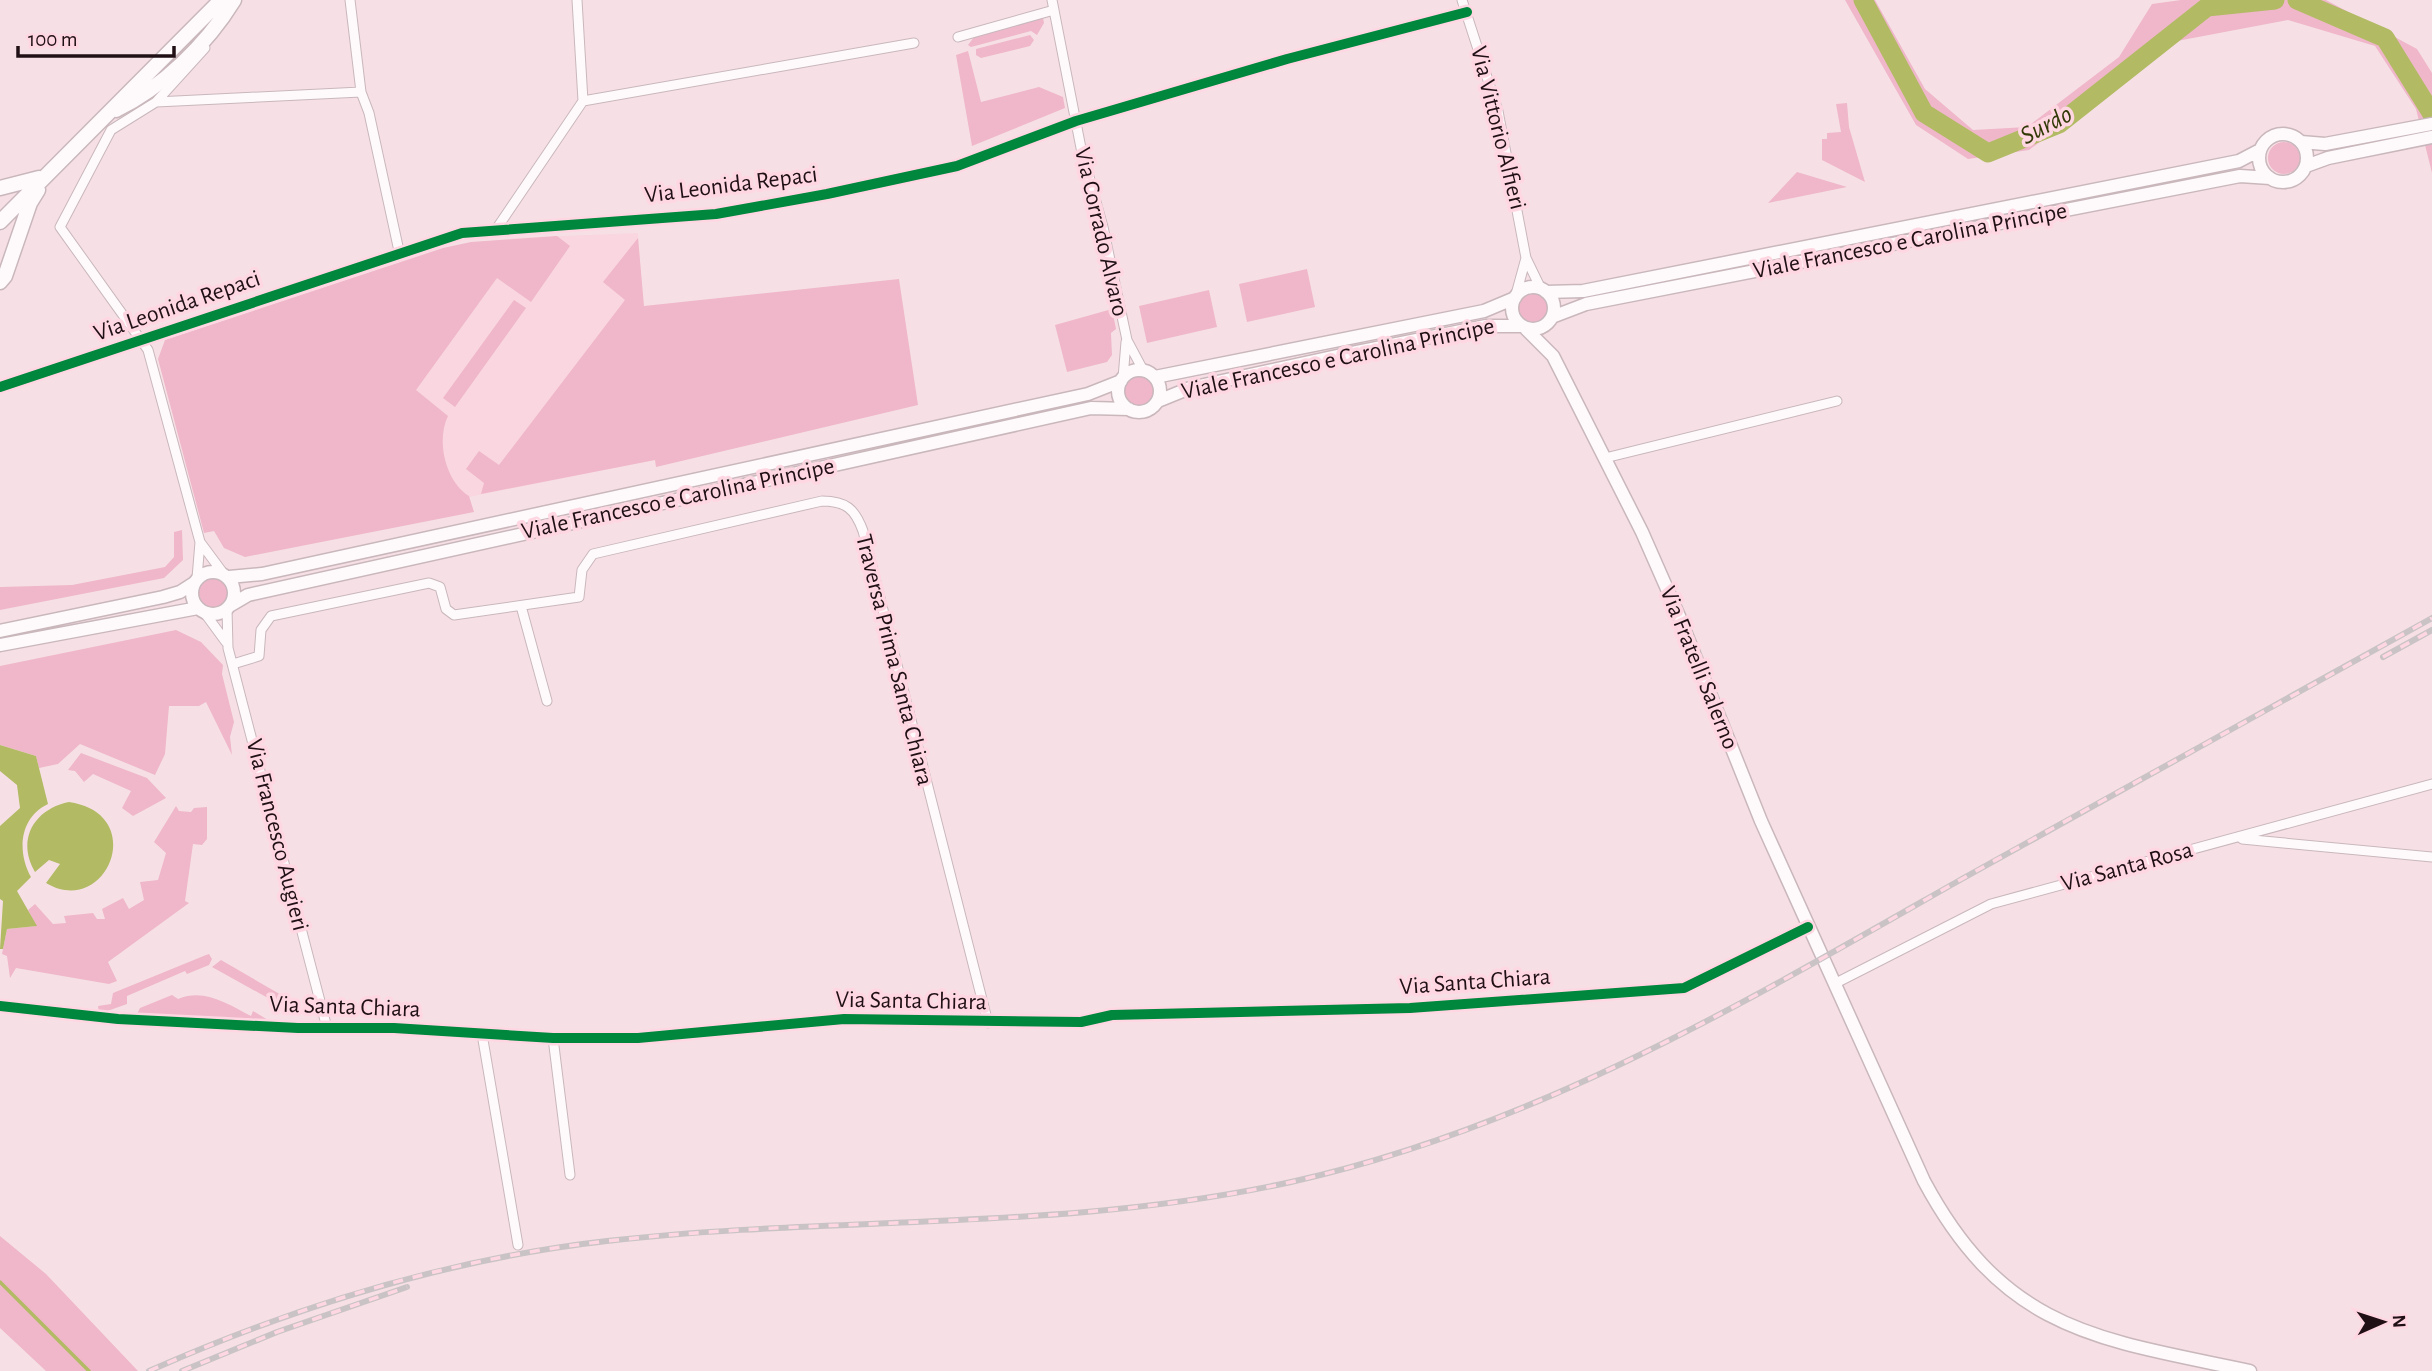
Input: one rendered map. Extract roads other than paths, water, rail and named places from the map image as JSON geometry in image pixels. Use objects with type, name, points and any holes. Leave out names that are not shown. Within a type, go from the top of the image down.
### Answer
[{"type":"main road","points":[[0,222],[151,71],[228,2]]},
{"type":"main road","points":[[106,116],[144,97],[192,52],[228,2]]},
{"type":"main road","points":[[0,188],[48,173]]},
{"type":"main road","points":[[0,282],[5,276],[30,203],[48,173]]},
{"type":"street","points":[[350,0],[361,92],[369,113],[399,251]]},
{"type":"street","points":[[497,228],[583,101],[577,0]]},
{"type":"street","name":"Via Vittorio Alfieri","points":[[1462,0],[1498,111],[1526,258],[1544,290]]},
{"type":"street","points":[[201,610],[192,596],[200,542],[148,350],[60,226],[111,130],[156,102],[203,52],[228,2]]},
{"type":"street","points":[[958,37],[1053,5]]},
{"type":"street","name":"Via Corrado Alvaro","points":[[1053,5],[1081,148],[1103,227],[1127,340],[1143,370]]},
{"type":"street","name":"Via Leonida Repaci","points":[[0,387],[140,338],[237,309],[399,251],[462,233],[497,228],[716,214],[957,166],[1076,121],[1287,59],[1467,12]]},
{"type":"street","points":[[583,101],[915,43]]},
{"type":"street","points":[[156,102],[361,92]]},
{"type":"street","name":"Viale Francesco e Carolina Principe","points":[[0,645],[201,610],[218,614],[248,595],[648,504],[1091,408],[1142,412],[1158,401],[1190,388],[1346,354],[1486,326],[1539,329],[1551,319],[1586,304],[2240,176],[2288,181],[2299,176],[2306,166],[2422,135],[2432,124]]},
{"type":"street","name":"Viale Francesco e Carolina Principe","points":[[1155,377],[1484,311],[1515,298],[1523,290],[1583,292],[2239,161],[2260,150],[2267,140],[2278,134],[2291,135],[2301,142],[2325,144],[2422,135]]},
{"type":"street","points":[[2301,142],[2307,153],[2306,166]]},
{"type":"street","points":[[2260,150],[2262,169],[2270,178]]},
{"type":"street","name":"Via Vittorio Alfieri","points":[[1515,298],[1526,258]]},
{"type":"street","points":[[1544,290],[1554,304],[1551,319]]},
{"type":"street","name":"Viale Francesco e Carolina Principe","points":[[1515,298],[1513,315],[1523,327]]},
{"type":"street","name":"Via Fratelli Salerno","points":[[1551,319],[1552,356]]},
{"type":"street","name":"Via Fratelli Salerno","points":[[1523,327],[1552,356],[1605,458],[1679,616],[1760,821],[1924,1181],[1948,1225],[1981,1265],[2014,1295],[2069,1326],[2107,1341],[2250,1371]]},
{"type":"street","name":"Via Corrado Alvaro","points":[[1122,380],[1127,340]]},
{"type":"street","name":"Viale Francesco e Carolina Principe","points":[[0,631],[163,597],[180,592],[208,572],[262,575],[1075,397],[1143,370],[1155,377],[1160,388],[1158,401]]},
{"type":"street","points":[[1122,380],[1120,399],[1129,409]]},
{"type":"street","points":[[1605,458],[1837,401]]},
{"type":"street","name":"Traversa Prima Santa Chiara","points":[[233,664],[259,656],[261,629],[271,616],[420,584],[440,587],[446,609],[454,615],[579,597],[582,569],[593,554],[600,551],[822,501],[835,501],[856,512],[988,1023]]},
{"type":"street","points":[[200,542],[235,591],[229,607]]},
{"type":"street","points":[[521,606],[547,701]]},
{"type":"street","name":"Via Francesco Augieri","points":[[229,607],[227,643],[327,1028]]},
{"type":"street","name":"Via Francesco Augieri","points":[[201,610],[227,643]]},
{"type":"street","name":"Via Santa Rosa","points":[[1834,984],[1991,904],[2432,784]]},
{"type":"street","points":[[2233,839],[2432,857]]},
{"type":"street","name":"Via Santa Chiara","points":[[0,1006],[106,1018],[553,1038],[638,1038],[844,1019],[988,1023],[1081,1022],[1112,1015],[1410,1008],[1684,988],[1808,927]]},
{"type":"street","points":[[482,1034],[518,1245]]},
{"type":"street","points":[[553,1038],[570,1175]]},
{"type":"waterway","name":"Surdo","points":[[1863,0],[1924,113],[1988,153],[2059,124],[2207,7],[2275,0]]},
{"type":"waterway","name":"Surdo","points":[[2297,0],[2385,38],[2432,114]]},
{"type":"waterway","points":[[0,1282],[89,1371]]},
{"type":"railway","points":[[149,1371],[260,1326],[373,1288],[547,1249],[693,1233],[1035,1216],[1206,1198],[1291,1182],[1381,1158],[1469,1129],[1553,1095],[1718,1015],[2432,618]]},
{"type":"railway","points":[[2383,657],[2432,630]]},
{"type":"railway","points":[[182,1371],[277,1332],[407,1287]]}]
